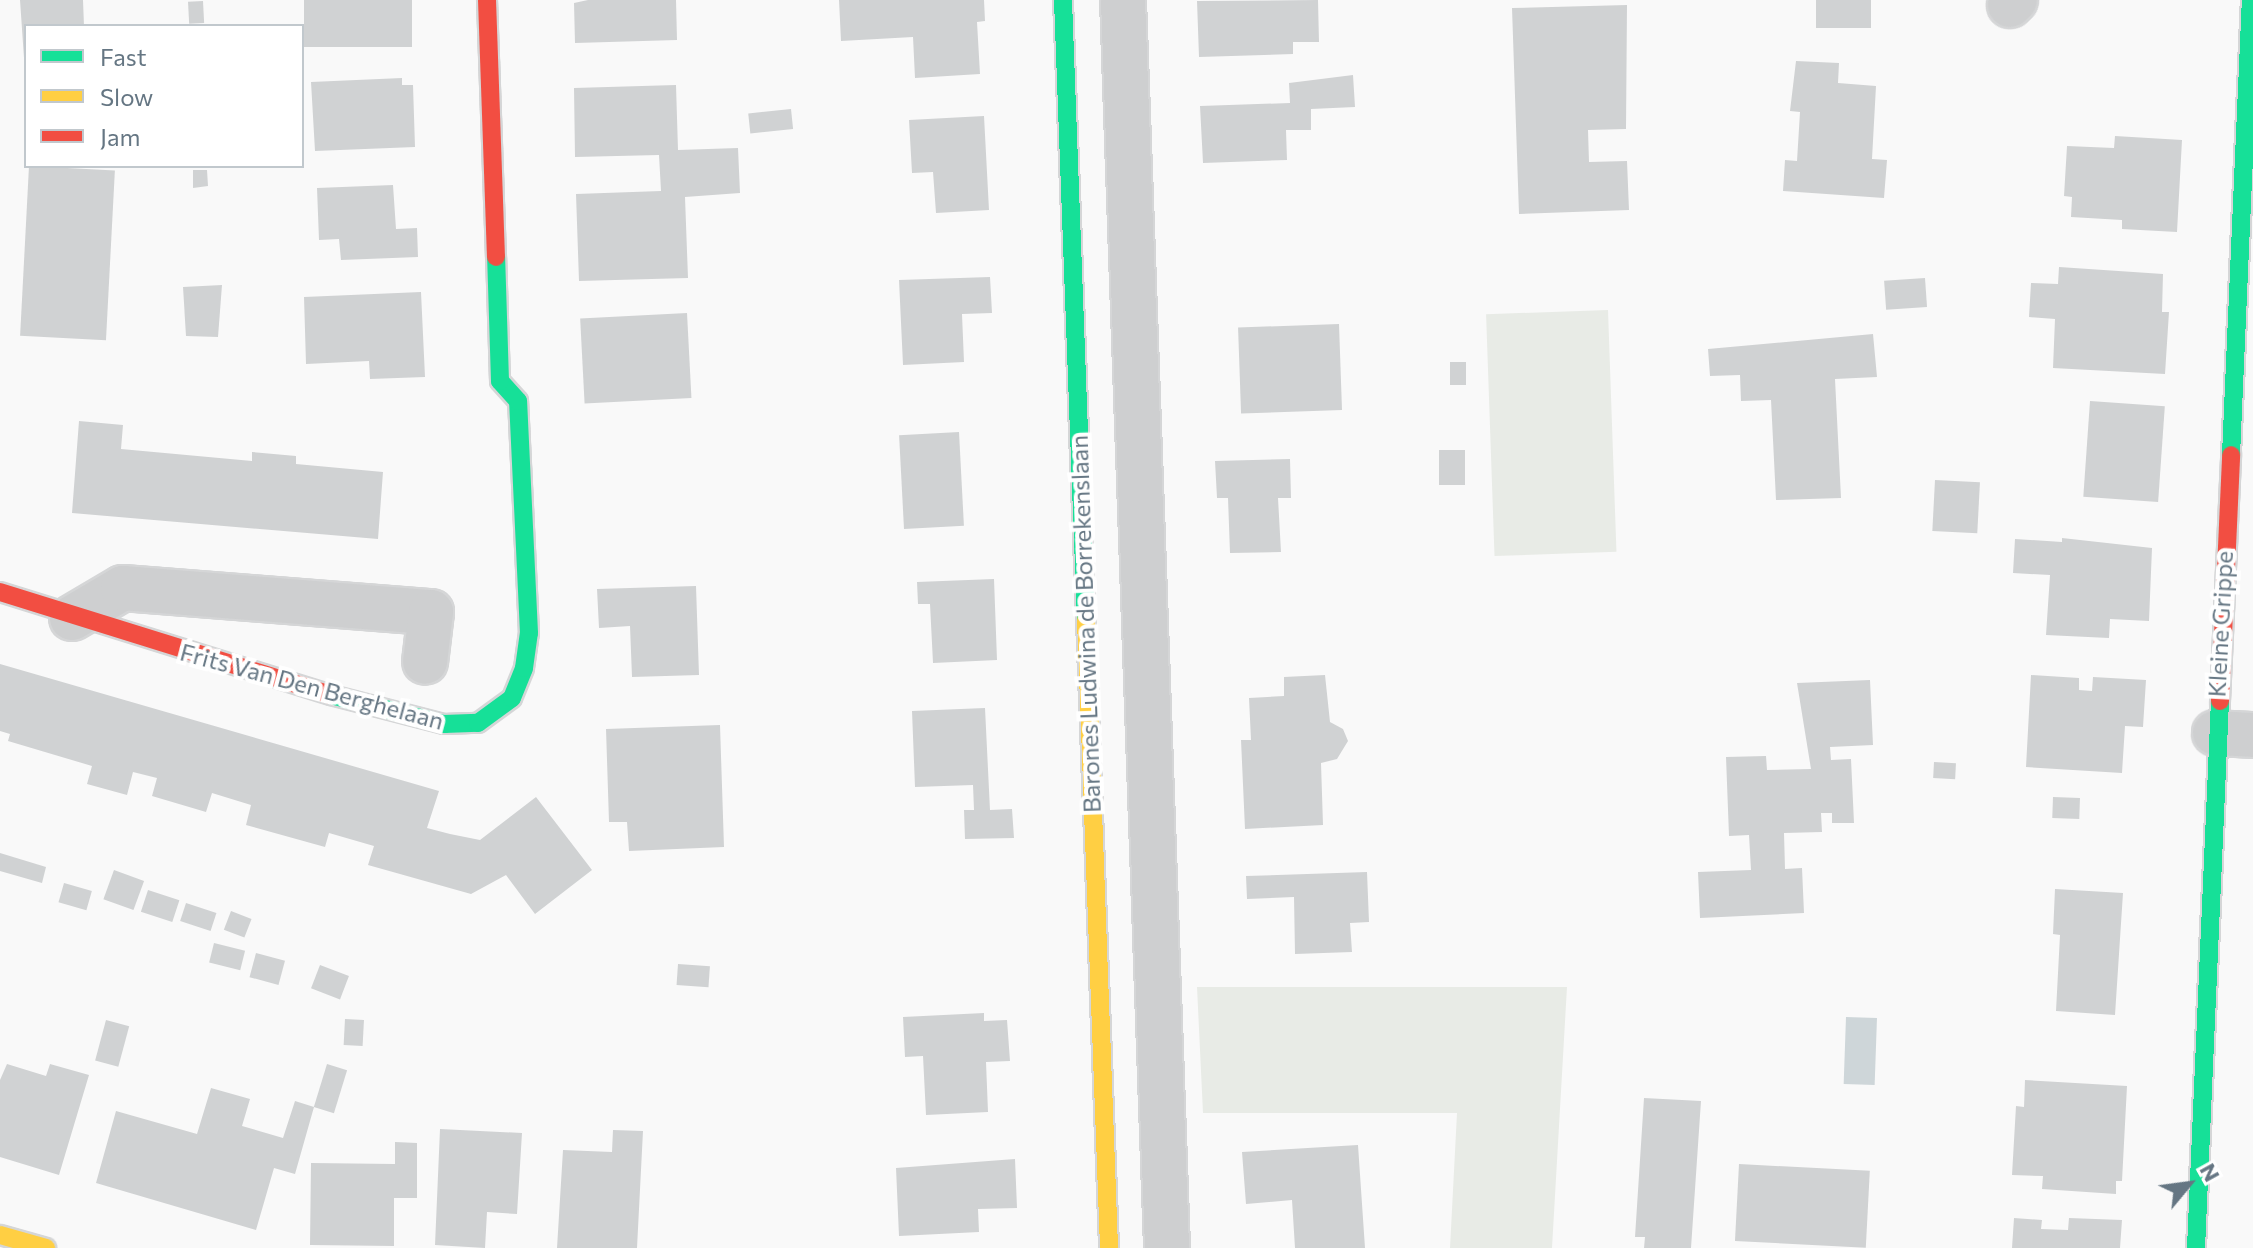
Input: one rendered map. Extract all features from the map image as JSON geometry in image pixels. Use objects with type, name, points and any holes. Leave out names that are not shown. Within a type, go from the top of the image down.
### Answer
[{"type":"street","name":"Frits Van Den Berghelaan","points":[[0,592],[72,618],[444,724],[478,723],[512,698],[529,633],[518,401],[500,381],[487,0]]},
{"type":"street","name":"Barones Ludwina de Borrekenslaan","points":[[1063,0],[1109,1248]]},
{"type":"street","points":[[1123,0],[1167,1248]]},
{"type":"street","name":"Kleine Grippe","points":[[2196,1248],[2234,734],[2251,0]]},
{"type":"street","points":[[72,618],[123,588],[431,612],[425,662]]},
{"type":"street","points":[[0,1235],[46,1248]]},
{"type":"shaded area","points":[[1608,310],[1616,552],[1495,556],[1486,314]]},
{"type":"shaded area","points":[[1197,987],[1567,987],[1552,1248],[1450,1248],[1457,1113],[1203,1113]]},
{"type":"shaded area","points":[[1846,1017],[1877,1018],[1875,1085],[1844,1084]]},
{"type":"building","points":[[20,0],[83,0],[84,24],[24,24],[24,58]]},
{"type":"building","points":[[304,0],[412,0],[412,47],[304,47]]},
{"type":"building","points":[[588,0],[676,0],[677,40],[575,43],[574,3]]},
{"type":"building","points":[[839,0],[984,0],[985,21],[977,22],[980,74],[915,78],[913,37],[841,41]]},
{"type":"building","points":[[1318,0],[1319,42],[1293,42],[1293,54],[1199,57],[1197,1]]},
{"type":"building","points":[[1816,0],[1871,0],[1871,28],[1816,28]]},
{"type":"building","points":[[203,1],[204,23],[189,24],[188,2]]},
{"type":"building","points":[[1627,5],[1626,129],[1588,130],[1589,162],[1627,161],[1629,210],[1519,214],[1512,8]]},
{"type":"building","points":[[1796,61],[1839,63],[1838,83],[1876,86],[1872,159],[1887,160],[1884,198],[1783,191],[1785,160],[1797,161],[1800,112],[1790,111]]},
{"type":"building","points":[[1353,75],[1355,107],[1311,109],[1311,130],[1286,130],[1287,160],[1203,163],[1200,106],[1290,103],[1289,83]]},
{"type":"building","points":[[402,78],[402,85],[413,85],[415,147],[315,151],[311,82]]},
{"type":"building","points":[[676,85],[678,150],[738,148],[740,193],[685,197],[688,278],[579,281],[576,194],[661,191],[659,155],[575,157],[574,88]]},
{"type":"building","points":[[791,109],[793,129],[750,133],[748,113]]},
{"type":"building","points":[[984,116],[989,210],[936,213],[933,172],[912,173],[909,120]]},
{"type":"building","points":[[2115,136],[2182,140],[2177,232],[2122,229],[2122,220],[2071,217],[2072,197],[2064,196],[2067,146],[2114,148]]},
{"type":"building","points":[[29,168],[115,171],[106,340],[20,336]]},
{"type":"building","points":[[193,170],[207,170],[208,186],[193,188]]},
{"type":"building","points":[[393,185],[396,229],[417,228],[418,257],[341,260],[339,239],[319,240],[317,188]]},
{"type":"building","points":[[2059,267],[2163,274],[2162,312],[2169,312],[2165,374],[2053,368],[2055,319],[2029,317],[2031,283],[2058,284]]},
{"type":"building","points":[[990,277],[992,313],[962,314],[964,362],[903,365],[899,280]]},
{"type":"building","points":[[1925,278],[1927,307],[1886,310],[1884,281]]},
{"type":"building","points":[[222,285],[218,337],[186,336],[183,287]]},
{"type":"building","points":[[421,292],[425,377],[370,379],[369,361],[306,364],[304,297]]},
{"type":"building","points":[[687,313],[691,398],[585,403],[580,319]]},
{"type":"building","points":[[1339,324],[1342,410],[1241,413],[1238,328]]},
{"type":"building","points":[[1873,334],[1877,377],[1835,379],[1841,498],[1776,500],[1771,400],[1741,401],[1740,375],[1710,376],[1708,349]]},
{"type":"building","points":[[1450,362],[1466,362],[1466,385],[1450,385]]},
{"type":"building","points":[[2090,401],[2165,406],[2158,502],[2083,497]]},
{"type":"building","points":[[79,421],[123,425],[121,449],[252,461],[252,452],[296,456],[296,464],[383,472],[378,539],[72,513]]},
{"type":"building","points":[[959,432],[964,526],[904,529],[899,435]]},
{"type":"building","points":[[1439,450],[1465,450],[1465,485],[1439,485]]},
{"type":"building","points":[[1290,459],[1291,498],[1278,498],[1281,552],[1230,553],[1228,498],[1217,498],[1215,461]]},
{"type":"building","points":[[1935,480],[1980,482],[1977,533],[1932,531]]},
{"type":"building","points":[[2062,538],[2152,548],[2149,621],[2110,619],[2109,638],[2046,635],[2050,575],[2013,573],[2015,539],[2062,542]]},
{"type":"building","points":[[994,579],[997,660],[933,663],[930,604],[918,604],[917,582]]},
{"type":"building","points":[[696,586],[699,675],[632,677],[630,626],[599,628],[597,589]]},
{"type":"building","points":[[0,664],[439,791],[427,828],[450,834],[480,840],[536,797],[592,870],[535,914],[506,875],[471,894],[368,865],[374,846],[329,833],[325,847],[246,825],[251,805],[212,793],[206,812],[152,796],[157,778],[133,772],[127,795],[87,784],[92,766],[8,741],[10,734],[0,731]]},
{"type":"building","points":[[1325,675],[1330,722],[1343,729],[1348,741],[1337,759],[1321,763],[1323,825],[1245,829],[1241,740],[1251,740],[1249,698],[1284,696],[1284,677]]},
{"type":"building","points":[[2031,675],[2079,678],[2079,690],[2092,691],[2093,677],[2146,680],[2143,727],[2125,726],[2122,773],[2026,767]]},
{"type":"building","points":[[1870,680],[1873,745],[1830,747],[1831,760],[1851,759],[1854,823],[1832,823],[1832,813],[1821,813],[1822,832],[1784,833],[1785,869],[1802,868],[1804,913],[1700,918],[1698,872],[1751,870],[1749,835],[1729,836],[1726,757],[1766,756],[1767,770],[1811,769],[1797,683]]},
{"type":"building","points":[[985,708],[990,810],[1012,809],[1014,838],[965,839],[964,810],[974,810],[973,785],[915,787],[912,711]]},
{"type":"building","points":[[720,725],[724,847],[629,851],[627,822],[609,822],[606,729]]},
{"type":"building","points":[[1934,762],[1956,763],[1955,779],[1933,778]]},
{"type":"building","points":[[2053,797],[2080,798],[2079,819],[2052,818]]},
{"type":"building","points":[[0,853],[46,867],[42,883],[0,871]]},
{"type":"building","points":[[114,870],[144,881],[133,910],[103,899]]},
{"type":"building","points":[[1367,872],[1369,922],[1350,923],[1352,952],[1295,954],[1294,897],[1247,899],[1246,876]]},
{"type":"building","points":[[64,883],[92,891],[86,910],[58,902]]},
{"type":"building","points":[[2055,889],[2123,893],[2115,1015],[2056,1011],[2060,935],[2053,934]]},
{"type":"building","points":[[148,890],[179,900],[172,922],[141,912]]},
{"type":"building","points":[[186,903],[216,913],[211,931],[180,921]]},
{"type":"building","points":[[231,911],[252,919],[244,938],[224,930]]},
{"type":"building","points":[[214,943],[245,951],[240,970],[209,962]]},
{"type":"building","points":[[256,953],[285,961],[279,985],[250,977]]},
{"type":"building","points":[[678,964],[710,966],[708,987],[677,985]]},
{"type":"building","points":[[320,965],[349,976],[340,999],[311,988]]},
{"type":"building","points":[[984,1013],[984,1021],[1007,1020],[1010,1061],[986,1062],[988,1112],[926,1115],[923,1056],[905,1057],[903,1017]]},
{"type":"building","points":[[345,1019],[364,1020],[363,1046],[344,1045]]},
{"type":"building","points":[[106,1020],[129,1026],[118,1067],[95,1061]]},
{"type":"building","points":[[7,1064],[46,1076],[50,1064],[89,1075],[59,1175],[0,1157],[0,1080]]},
{"type":"building","points":[[327,1064],[347,1070],[334,1113],[314,1107]]},
{"type":"building","points":[[2025,1080],[2127,1086],[2122,1181],[2116,1181],[2116,1194],[2042,1189],[2043,1176],[2012,1175],[2016,1106],[2024,1107]]},
{"type":"building","points":[[211,1088],[250,1099],[242,1126],[283,1138],[295,1101],[314,1107],[295,1174],[274,1168],[256,1230],[96,1183],[116,1111],[197,1134]]},
{"type":"building","points":[[1644,1098],[1701,1101],[1691,1248],[1644,1248],[1645,1237],[1635,1237]]},
{"type":"building","points":[[440,1129],[522,1133],[517,1214],[487,1212],[485,1248],[435,1245]]},
{"type":"building","points":[[613,1130],[643,1131],[637,1248],[557,1248],[563,1150],[612,1152]]},
{"type":"building","points":[[395,1142],[417,1143],[417,1198],[394,1198],[394,1246],[310,1245],[311,1163],[395,1164]]},
{"type":"building","points":[[1358,1145],[1365,1248],[1295,1248],[1292,1200],[1246,1204],[1242,1152]]},
{"type":"building","points":[[1015,1159],[1017,1208],[978,1209],[979,1232],[899,1236],[896,1168]]},
{"type":"building","points":[[1739,1164],[1870,1171],[1866,1248],[1735,1241]]},
{"type":"building","points":[[2014,1218],[2042,1220],[2041,1229],[2068,1230],[2069,1218],[2122,1220],[2120,1248],[2012,1248]]},
{"type":"traffic: fast","points":[[1063,0],[1086,620]]},
{"type":"traffic: fast","points":[[2231,455],[2251,0]]},
{"type":"traffic: fast","points":[[331,695],[444,724],[478,723],[512,698],[524,668],[529,633],[518,401],[500,381],[496,257]]},
{"type":"traffic: fast","points":[[2196,1248],[2220,701]]},
{"type":"traffic: slow","points":[[1086,620],[1109,1248]]},
{"type":"traffic: slow","points":[[0,1235],[46,1248]]},
{"type":"traffic: jam","points":[[487,0],[496,257]]},
{"type":"traffic: jam","points":[[2220,701],[2231,455]]},
{"type":"traffic: jam","points":[[0,592],[331,695]]}]
